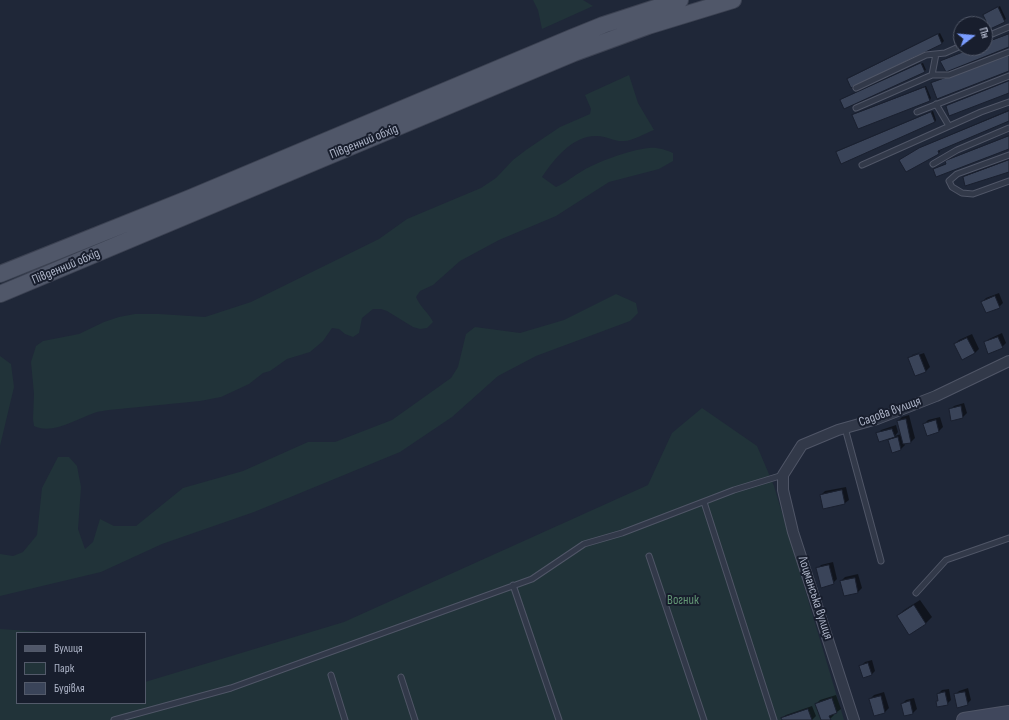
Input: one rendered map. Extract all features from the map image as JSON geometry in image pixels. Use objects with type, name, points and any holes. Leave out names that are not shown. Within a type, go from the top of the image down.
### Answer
[{"type":"main road","name":"Південний обхід","points":[[0,274],[190,198],[603,25],[680,0]]},
{"type":"main road","name":"Південний обхід","points":[[0,294],[574,53],[642,28],[733,0]]},
{"type":"street","name":"Садова вулиця","points":[[783,475],[802,445],[845,428],[877,419],[936,396],[1009,361]]},
{"type":"street","name":"Лоцманська вулиця","points":[[783,475],[783,490],[793,532],[854,720]]},
{"type":"street","points":[[964,720],[1009,713]]},
{"type":"lane","points":[[993,34],[1009,28]]},
{"type":"lane","points":[[856,88],[926,56],[945,53],[953,50]]},
{"type":"lane","points":[[856,108],[932,75],[949,75],[1009,52]]},
{"type":"lane","points":[[932,75],[936,54]]},
{"type":"lane","points":[[917,112],[1009,76]]},
{"type":"lane","points":[[862,165],[949,126],[1009,102]]},
{"type":"lane","points":[[936,104],[949,126]]},
{"type":"lane","points":[[933,164],[957,150],[1009,128]]},
{"type":"lane","points":[[1009,155],[957,174],[949,181],[952,188],[962,193],[973,194],[1009,181]]},
{"type":"lane","points":[[845,428],[881,561]]},
{"type":"lane","points":[[114,720],[231,688],[532,579],[584,544],[622,534],[734,490],[783,475]]},
{"type":"lane","points":[[704,502],[774,720]]},
{"type":"lane","points":[[916,593],[946,560],[1009,538]]},
{"type":"lane","points":[[649,556],[704,720]]},
{"type":"lane","points":[[514,585],[559,720]]},
{"type":"lane","points":[[331,675],[345,720]]},
{"type":"lane","points":[[401,677],[415,720]]},
{"type":"green space","points":[[533,0],[583,0],[593,6],[542,29],[538,10]]},
{"type":"green space","points":[[629,75],[638,103],[654,130],[627,141],[617,141],[597,136],[580,139],[565,149],[558,156],[542,177],[556,187],[586,169],[603,161],[632,151],[649,148],[658,148],[673,153],[673,161],[659,169],[609,182],[556,216],[499,240],[460,261],[433,285],[420,291],[416,297],[433,322],[427,328],[420,329],[413,327],[387,311],[373,309],[362,318],[359,333],[353,337],[345,334],[339,329],[332,328],[323,341],[310,352],[287,359],[270,371],[263,373],[249,384],[221,397],[200,401],[100,411],[64,425],[49,429],[34,426],[34,394],[31,362],[36,346],[43,341],[79,334],[104,322],[135,314],[205,317],[251,302],[379,239],[407,219],[481,188],[496,178],[513,160],[526,150],[560,127],[590,114],[591,109],[585,95]]},
{"type":"green space","points":[[616,294],[636,303],[638,313],[630,321],[536,356],[498,376],[452,417],[400,452],[254,512],[162,544],[101,572],[0,596],[0,554],[13,556],[23,552],[37,535],[42,488],[58,457],[69,457],[77,466],[81,487],[78,529],[85,549],[93,542],[100,519],[114,526],[136,526],[183,488],[243,471],[308,442],[335,442],[392,420],[451,378],[458,367],[466,334],[475,327],[520,333],[564,320]]},
{"type":"green space","points":[[0,356],[11,364],[14,387],[0,446]]},
{"type":"green space","name":"Вогник","points":[[702,408],[757,446],[774,486],[844,720],[0,720],[0,629],[45,632],[16,632],[16,704],[146,704],[146,682],[344,622],[648,485],[672,433]]},
{"type":"building","points":[[998,7],[1005,22],[993,28],[993,16],[983,15]]},
{"type":"building","points":[[938,34],[942,44],[851,88],[847,79]]},
{"type":"building","points":[[1009,34],[1009,47],[993,53],[993,40]]},
{"type":"building","points":[[1009,55],[1009,71],[937,99],[931,83]]},
{"type":"building","points":[[953,56],[986,56],[946,72],[940,61]]},
{"type":"building","points":[[921,63],[925,72],[844,109],[840,100]]},
{"type":"building","points":[[1009,81],[1009,93],[949,116],[946,106]]},
{"type":"building","points":[[925,87],[930,101],[858,129],[852,115]]},
{"type":"building","points":[[1009,111],[1009,121],[938,151],[939,154],[906,172],[899,160],[919,148]]},
{"type":"building","points":[[931,112],[935,122],[841,164],[836,152]]},
{"type":"building","points":[[1009,136],[1009,149],[936,177],[933,169],[946,164],[945,161]]},
{"type":"building","points":[[1009,160],[1009,172],[965,186],[963,177]]},
{"type":"building","points":[[995,296],[1000,308],[986,313],[981,302]]},
{"type":"building","points":[[998,337],[1003,348],[988,354],[984,342]]},
{"type":"building","points":[[967,338],[975,353],[962,360],[954,344]]},
{"type":"building","points":[[919,354],[926,372],[915,376],[908,358]]},
{"type":"building","points":[[961,406],[963,418],[951,421],[949,409]]},
{"type":"building","points":[[906,419],[911,443],[903,444],[897,421]]},
{"type":"building","points":[[936,420],[939,432],[927,436],[923,424]]},
{"type":"building","points":[[892,429],[895,437],[879,442],[876,433]]},
{"type":"building","points":[[898,437],[901,450],[892,453],[888,440]]},
{"type":"building","points":[[842,490],[845,504],[823,509],[820,495]]},
{"type":"building","points":[[829,565],[834,584],[821,588],[816,568]]},
{"type":"building","points":[[855,578],[858,593],[844,596],[840,581]]},
{"type":"building","points":[[914,605],[926,624],[909,635],[897,616]]},
{"type":"building","points":[[868,663],[872,675],[863,678],[859,666]]},
{"type":"building","points":[[945,692],[948,705],[937,707],[937,694]]},
{"type":"building","points":[[965,692],[968,705],[957,708],[954,694]]},
{"type":"building","points":[[881,696],[885,713],[874,716],[869,699]]},
{"type":"building","points":[[832,698],[837,713],[829,716],[831,720],[821,720],[815,704]]},
{"type":"building","points":[[910,701],[913,714],[904,716],[901,704]]},
{"type":"building","points":[[808,709],[812,720],[782,720],[781,718]]}]
